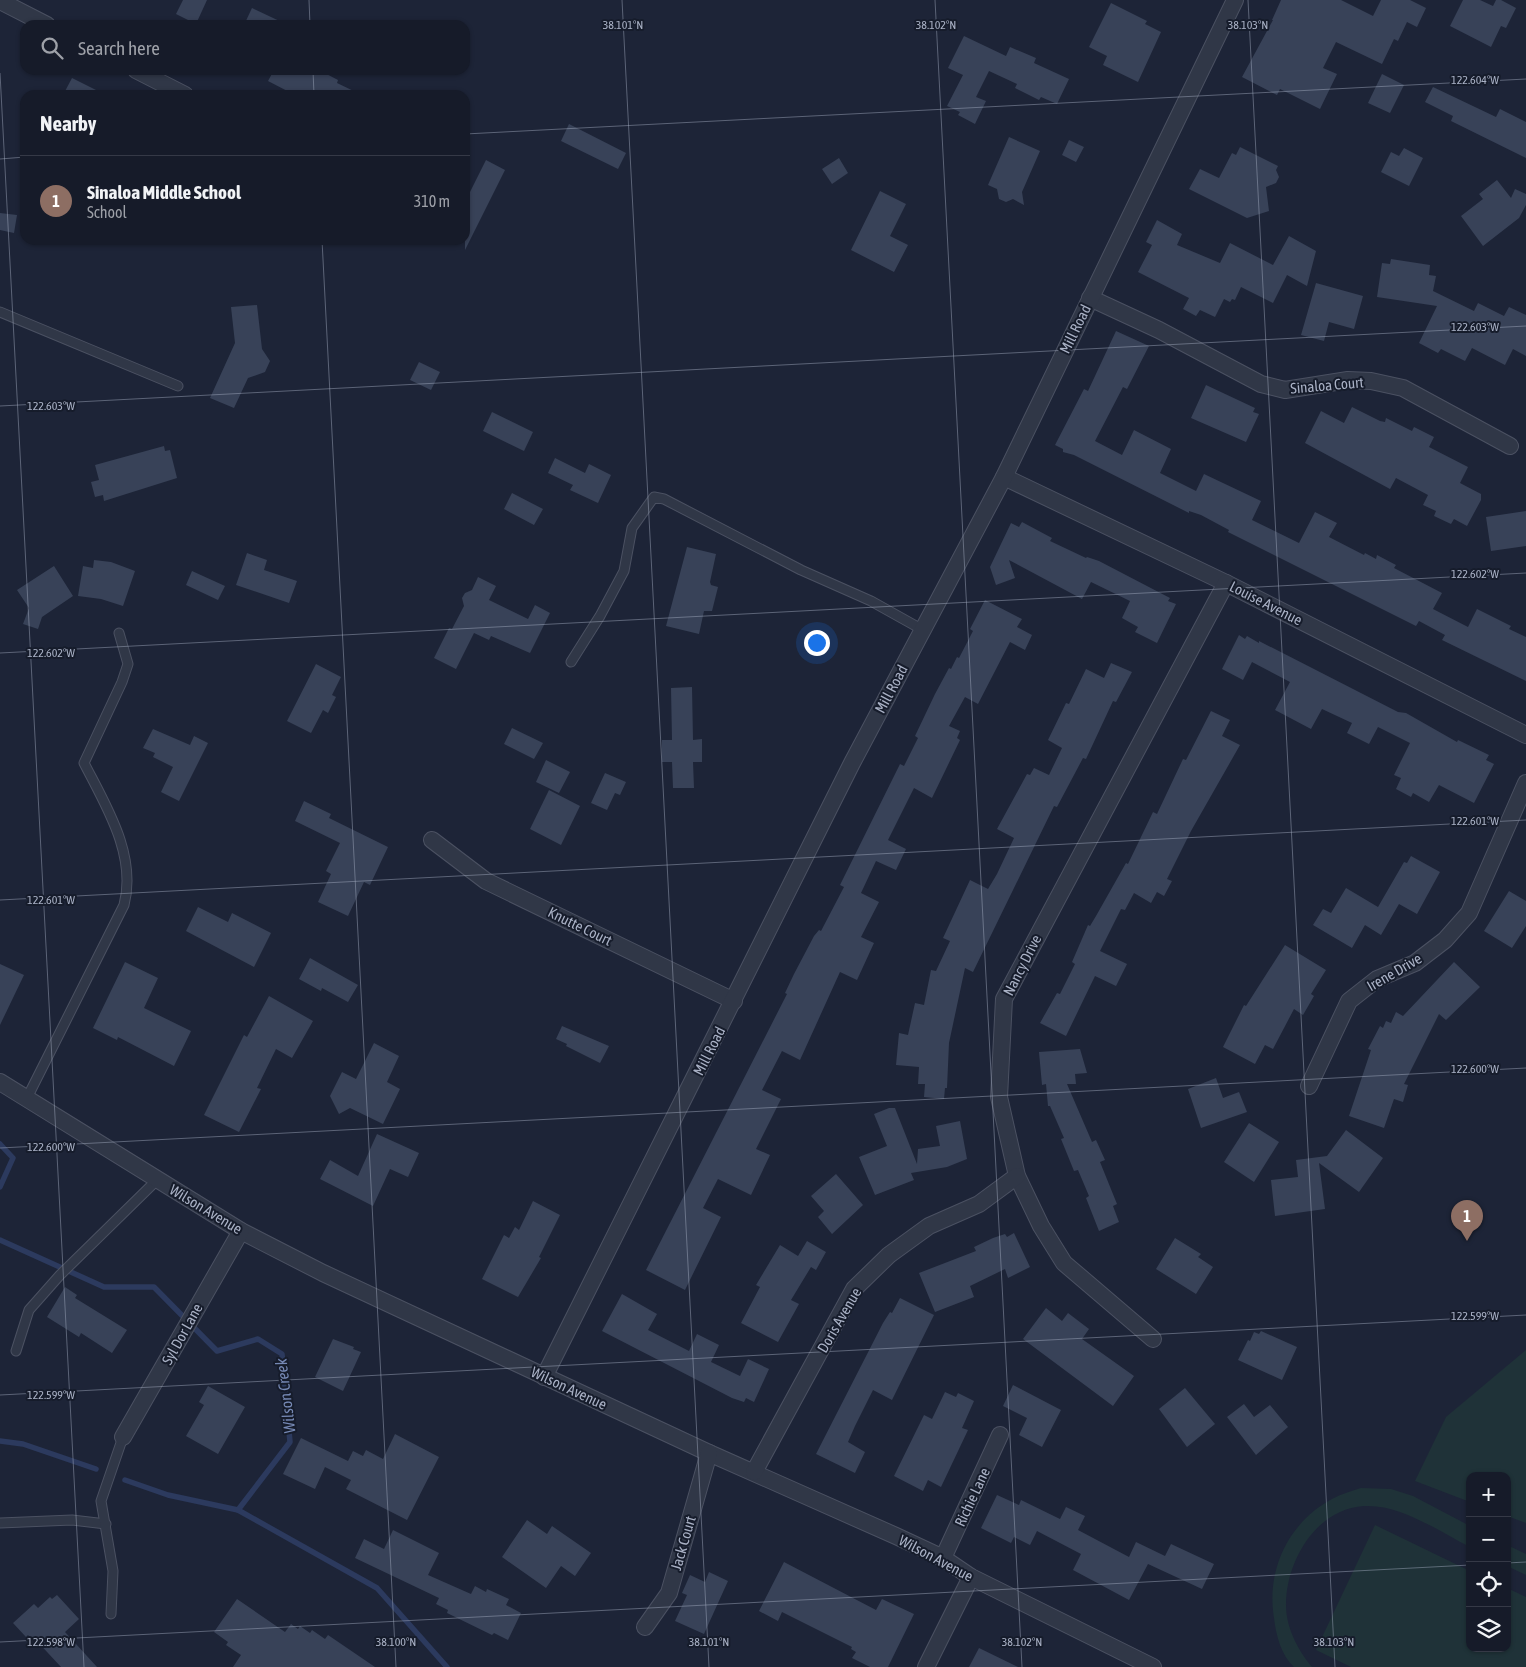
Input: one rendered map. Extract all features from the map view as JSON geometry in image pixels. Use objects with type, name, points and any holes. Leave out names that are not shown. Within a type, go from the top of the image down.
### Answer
[{"type":"street","name":"Mill Road","points":[[544,1377],[852,763],[1004,477],[1235,0]]},
{"type":"street","points":[[0,1],[37,20]]},
{"type":"street","points":[[146,75],[175,90]]},
{"type":"street","name":"Sinaloa Court","points":[[1090,298],[1159,330],[1261,384],[1285,390],[1348,380],[1371,381],[1403,388],[1510,446]]},
{"type":"street","name":"Louise Avenue","points":[[1004,477],[1226,583],[1526,735]]},
{"type":"street","name":"Nancy Drive","points":[[1153,1339],[1064,1263],[1041,1226],[1018,1176],[999,1097],[1004,998],[1226,583]]},
{"type":"street","name":"Irene Drive","points":[[1309,1086],[1349,1000],[1377,979],[1415,963],[1445,940],[1469,913],[1526,783]]},
{"type":"street","name":"Knutte Court","points":[[432,840],[486,881],[734,1001]]},
{"type":"street","name":"Wilson Avenue","points":[[0,1082],[241,1231],[323,1273],[709,1453],[943,1558],[971,1577],[1153,1667]]},
{"type":"street","name":"Doris Avenue","points":[[754,1472],[854,1289],[889,1255],[929,1226],[979,1204],[1018,1176]]},
{"type":"street","name":"Syl Dor Lane","points":[[123,1437],[241,1231]]},
{"type":"street","name":"Richie Lane","points":[[943,1558],[1000,1435]]},
{"type":"street","name":"Jack Court","points":[[645,1627],[669,1593],[709,1453]]},
{"type":"street","points":[[926,1667],[971,1577]]},
{"type":"lane","points":[[0,312],[178,386]]},
{"type":"lane","points":[[571,662],[600,616],[624,572],[632,528],[654,497],[664,499],[801,570],[871,601],[923,630]]},
{"type":"lane","points":[[27,1098],[124,905],[129,888],[119,832],[84,763],[122,682],[128,664],[118,633]]},
{"type":"lane","points":[[16,1350],[30,1310],[60,1275],[158,1179]]},
{"type":"lane","points":[[111,1614],[113,1571],[101,1501],[123,1437]]},
{"type":"lane","points":[[0,1523],[72,1520],[106,1524]]},
{"type":"shaded area","points":[[1526,1350],[1526,1523],[1511,1517],[1511,1472],[1466,1472],[1466,1500],[1415,1481],[1446,1417]]},
{"type":"shaded area","points":[[1361,1488],[1391,1489],[1413,1496],[1466,1524],[1466,1545],[1419,1520],[1392,1509],[1364,1506],[1347,1509],[1332,1517],[1318,1527],[1307,1540],[1291,1571],[1286,1605],[1288,1622],[1298,1646],[1312,1667],[1294,1667],[1282,1651],[1275,1624],[1272,1600],[1277,1565],[1293,1534],[1304,1520],[1332,1499]]},
{"type":"shaded area","points":[[1375,1525],[1466,1569],[1466,1652],[1511,1652],[1511,1590],[1526,1597],[1526,1667],[1351,1667],[1316,1650]]},
{"type":"shaded area","points":[[1511,1547],[1526,1554],[1526,1575],[1511,1568]]},
{"type":"building","points":[[183,0],[207,0],[198,20],[188,20],[176,14]]},
{"type":"building","points":[[1281,0],[1341,0],[1373,16],[1381,0],[1410,0],[1426,8],[1417,27],[1407,22],[1398,41],[1394,39],[1382,64],[1336,42],[1323,68],[1337,74],[1320,109],[1280,89],[1277,95],[1242,77],[1273,20]]},
{"type":"building","points":[[1463,0],[1480,0],[1493,6],[1496,0],[1501,0],[1516,8],[1506,28],[1501,26],[1491,47],[1450,26]]},
{"type":"building","points":[[1111,3],[1147,21],[1145,24],[1161,32],[1138,82],[1103,65],[1107,56],[1089,47]]},
{"type":"building","points":[[252,8],[277,20],[246,20]]},
{"type":"building","points":[[964,36],[1006,56],[1010,47],[1036,58],[1034,63],[1069,79],[1057,104],[1041,97],[1039,100],[1015,88],[1017,84],[989,71],[976,97],[986,101],[975,124],[958,115],[960,112],[947,106],[963,75],[948,68]]},
{"type":"building","points":[[1382,74],[1404,85],[1390,113],[1368,103]]},
{"type":"building","points":[[271,75],[328,75],[338,80],[337,83],[352,90],[285,90],[268,81]]},
{"type":"building","points":[[72,78],[96,90],[66,90]]},
{"type":"building","points":[[1433,87],[1496,117],[1500,109],[1526,122],[1526,158],[1451,121],[1453,116],[1425,102]]},
{"type":"building","points":[[569,124],[626,153],[618,169],[561,141]]},
{"type":"building","points":[[1009,137],[1040,151],[1022,192],[1024,205],[1013,199],[1006,202],[999,199],[997,189],[988,185]]},
{"type":"building","points":[[1069,140],[1084,147],[1076,162],[1062,155]]},
{"type":"building","points":[[1240,147],[1278,166],[1276,170],[1279,177],[1276,183],[1266,187],[1269,211],[1247,218],[1189,189],[1200,169],[1219,178],[1232,153],[1236,155]]},
{"type":"building","points":[[1404,148],[1423,158],[1409,186],[1381,172],[1391,152],[1399,156]]},
{"type":"building","points":[[839,158],[848,173],[832,184],[822,169]]},
{"type":"building","points":[[486,160],[505,170],[470,240],[470,192]]},
{"type":"building","points":[[1497,180],[1511,198],[1515,189],[1526,194],[1526,205],[1519,218],[1483,246],[1461,216],[1483,199],[1479,194]]},
{"type":"building","points":[[880,191],[906,204],[890,236],[908,245],[894,272],[851,250]]},
{"type":"building","points":[[0,213],[17,215],[14,233],[0,230]]},
{"type":"building","points":[[1157,220],[1182,234],[1177,245],[1220,263],[1230,243],[1273,265],[1289,236],[1316,251],[1307,286],[1287,275],[1273,303],[1241,287],[1235,300],[1232,299],[1230,302],[1224,299],[1215,317],[1200,310],[1196,316],[1183,309],[1189,298],[1138,272],[1152,245],[1146,242]]},
{"type":"building","points":[[1391,259],[1430,265],[1429,275],[1436,276],[1433,291],[1474,311],[1478,303],[1504,316],[1509,307],[1526,315],[1526,356],[1513,349],[1505,365],[1472,348],[1465,361],[1441,349],[1438,353],[1419,343],[1437,306],[1377,297],[1382,263],[1390,264]]},
{"type":"building","points":[[1316,283],[1363,296],[1354,329],[1329,322],[1324,341],[1301,335]]},
{"type":"building","points":[[257,305],[262,349],[270,361],[265,372],[248,378],[234,408],[210,398],[235,343],[231,307]]},
{"type":"building","points":[[1116,331],[1149,346],[1127,389],[1123,387],[1095,441],[1122,455],[1134,430],[1171,449],[1160,473],[1196,491],[1204,474],[1261,501],[1252,520],[1299,543],[1315,512],[1337,523],[1329,537],[1364,555],[1365,553],[1376,559],[1377,555],[1396,565],[1394,568],[1442,593],[1433,609],[1468,627],[1477,609],[1511,626],[1509,629],[1526,637],[1526,681],[1442,640],[1445,635],[1419,621],[1416,626],[1228,532],[1229,530],[1201,515],[1189,511],[1189,513],[1074,455],[1063,452],[1063,449],[1055,445],[1084,389],[1088,391]]},
{"type":"building","points":[[419,362],[440,372],[431,390],[410,380]]},
{"type":"building","points":[[1206,385],[1255,408],[1253,412],[1259,414],[1246,442],[1191,418]]},
{"type":"building","points":[[1352,407],[1380,421],[1385,422],[1386,418],[1412,431],[1414,427],[1434,437],[1429,447],[1468,467],[1460,483],[1481,494],[1481,500],[1467,526],[1454,519],[1451,524],[1434,516],[1436,511],[1423,505],[1428,495],[1396,478],[1390,489],[1305,443],[1321,411],[1344,423]]},
{"type":"building","points":[[492,412],[533,432],[524,451],[483,431]]},
{"type":"building","points":[[164,446],[165,451],[170,450],[177,478],[104,501],[103,495],[95,497],[91,482],[99,480],[95,465]]},
{"type":"building","points":[[555,458],[585,473],[589,464],[611,475],[598,503],[570,490],[573,485],[548,473]]},
{"type":"building","points":[[512,493],[543,509],[534,525],[504,509]]},
{"type":"building","points":[[1526,511],[1526,546],[1491,551],[1486,517]]},
{"type":"building","points":[[1022,522],[1052,538],[1050,541],[1086,558],[1099,561],[1170,598],[1168,601],[1176,604],[1157,643],[1135,632],[1138,627],[1122,618],[1130,601],[1091,582],[1082,599],[1009,560],[1015,578],[996,585],[990,567],[1011,523],[1019,527]]},
{"type":"building","points":[[687,547],[716,554],[710,582],[711,585],[718,587],[712,611],[704,611],[699,634],[666,626]]},
{"type":"building","points":[[247,553],[267,560],[264,570],[297,581],[289,603],[236,585]]},
{"type":"building","points":[[94,560],[111,562],[135,571],[123,606],[101,599],[78,596],[83,566],[93,568]]},
{"type":"building","points":[[54,566],[73,596],[42,617],[38,629],[23,624],[29,608],[17,590]]},
{"type":"building","points":[[192,571],[225,586],[218,600],[186,585]]},
{"type":"building","points":[[478,577],[496,586],[489,600],[528,619],[535,605],[550,613],[530,653],[491,636],[489,640],[474,633],[456,669],[434,658],[449,628],[452,629],[464,606],[462,598],[465,593],[472,590]]},
{"type":"building","points":[[985,600],[1022,619],[1017,627],[1032,635],[1025,650],[1010,642],[978,704],[965,697],[949,726],[960,731],[957,738],[960,740],[932,798],[914,788],[888,840],[906,849],[896,870],[876,861],[861,893],[879,902],[861,937],[874,943],[857,980],[840,972],[800,1060],[782,1051],[762,1090],[781,1099],[756,1149],[770,1155],[751,1195],[718,1179],[703,1208],[721,1217],[685,1290],[646,1270],[787,994],[785,993],[794,974],[814,936],[819,930],[821,931],[844,887],[840,885],[900,764],[904,766],[918,738],[915,736],[935,694],[949,668],[951,669],[957,657],[959,658],[973,631],[970,629]]},
{"type":"building","points":[[1239,635],[1245,639],[1247,636],[1259,643],[1259,641],[1398,712],[1406,713],[1457,742],[1458,740],[1489,755],[1486,760],[1494,764],[1474,803],[1439,785],[1429,802],[1413,793],[1411,797],[1396,789],[1401,778],[1394,775],[1410,743],[1378,727],[1369,744],[1347,733],[1352,723],[1322,709],[1311,729],[1275,710],[1290,682],[1252,662],[1243,680],[1222,669]]},
{"type":"building","points":[[1111,663],[1132,672],[1116,702],[1113,701],[1086,759],[1083,758],[1057,807],[1054,806],[973,972],[965,968],[949,1043],[947,1088],[945,1088],[944,1099],[924,1097],[925,1084],[918,1084],[919,1067],[896,1065],[899,1033],[908,1035],[915,1003],[924,1005],[931,970],[936,971],[950,941],[943,938],[970,880],[988,889],[997,874],[1014,838],[997,829],[1027,774],[1030,775],[1034,768],[1049,775],[1062,748],[1048,740],[1066,703],[1069,704],[1086,669],[1104,678]]},
{"type":"building","points":[[316,664],[341,677],[332,695],[336,697],[328,713],[323,710],[311,733],[287,721]]},
{"type":"building","points":[[692,687],[693,740],[702,739],[702,762],[693,762],[694,788],[673,788],[672,762],[662,762],[662,740],[672,740],[671,688]]},
{"type":"building","points":[[1211,711],[1230,720],[1222,736],[1240,745],[1191,831],[1167,879],[1172,881],[1164,896],[1157,892],[1151,903],[1134,893],[1125,910],[1121,909],[1100,951],[1127,964],[1116,986],[1095,976],[1066,1036],[1040,1023],[1057,993],[1060,994],[1075,964],[1072,962],[1088,925],[1090,926],[1126,863],[1128,864],[1153,812],[1157,814],[1183,759],[1186,760]]},
{"type":"building","points":[[512,728],[543,743],[534,759],[504,744]]},
{"type":"building","points":[[153,729],[190,745],[194,736],[208,743],[179,801],[161,792],[173,767],[153,757],[155,753],[143,748]]},
{"type":"building","points":[[546,760],[570,772],[559,793],[536,782]]},
{"type":"building","points":[[605,773],[626,782],[620,795],[615,793],[607,810],[591,803]]},
{"type":"building","points":[[549,790],[580,806],[561,845],[530,829]]},
{"type":"building","points":[[304,801],[331,814],[329,818],[388,847],[370,885],[364,882],[348,916],[318,902],[331,874],[326,871],[340,843],[295,821]]},
{"type":"building","points":[[1411,856],[1440,872],[1417,914],[1399,904],[1381,935],[1365,925],[1352,948],[1313,925],[1323,909],[1331,913],[1346,888],[1378,907],[1404,862],[1407,863]]},
{"type":"building","points":[[1509,891],[1526,901],[1526,926],[1512,948],[1484,931]]},
{"type":"building","points":[[198,907],[228,922],[232,913],[271,933],[254,967],[186,931]]},
{"type":"building","points":[[1285,945],[1326,970],[1311,994],[1314,996],[1303,1015],[1294,1009],[1273,1049],[1265,1045],[1255,1064],[1223,1047],[1244,1005],[1246,1006]]},
{"type":"building","points":[[310,958],[358,985],[348,1002],[322,988],[321,991],[299,979]]},
{"type":"building","points":[[125,962],[158,978],[144,1008],[191,1031],[174,1066],[118,1037],[117,1040],[93,1028]]},
{"type":"building","points":[[1454,962],[1480,987],[1446,1020],[1439,1014],[1404,1084],[1408,1085],[1403,1102],[1394,1099],[1384,1128],[1349,1116],[1371,1050],[1368,1049],[1380,1026],[1383,1028],[1386,1021],[1391,1023],[1396,1012],[1403,1016]]},
{"type":"building","points":[[0,964],[24,975],[0,1025]]},
{"type":"building","points":[[269,996],[313,1021],[292,1058],[276,1049],[257,1088],[261,1089],[239,1132],[204,1115],[244,1035],[247,1037]]},
{"type":"building","points":[[562,1026],[609,1046],[600,1063],[556,1039]]},
{"type":"building","points":[[374,1043],[399,1056],[387,1082],[400,1089],[383,1124],[350,1108],[339,1114],[330,1096],[342,1072],[356,1079]]},
{"type":"building","points":[[1080,1049],[1087,1073],[1075,1074],[1076,1084],[1067,1084],[1092,1142],[1096,1140],[1105,1160],[1100,1162],[1117,1204],[1113,1206],[1119,1222],[1099,1231],[1086,1198],[1089,1196],[1078,1170],[1074,1171],[1061,1139],[1064,1138],[1050,1106],[1048,1106],[1046,1084],[1042,1085],[1039,1052]]},
{"type":"building","points":[[1216,1078],[1223,1098],[1239,1092],[1247,1112],[1201,1128],[1188,1089]]},
{"type":"building","points":[[889,1108],[895,1108],[917,1164],[918,1149],[940,1146],[936,1126],[960,1121],[967,1159],[947,1167],[911,1173],[914,1180],[875,1195],[859,1157],[887,1146],[874,1114]]},
{"type":"building","points":[[1249,1123],[1279,1142],[1254,1182],[1224,1162]]},
{"type":"building","points":[[1346,1130],[1383,1158],[1359,1192],[1319,1163],[1325,1209],[1275,1216],[1271,1180],[1298,1177],[1296,1160],[1327,1156]]},
{"type":"building","points":[[377,1134],[419,1153],[408,1177],[390,1169],[373,1206],[320,1179],[330,1160],[358,1176]]},
{"type":"building","points":[[836,1174],[863,1205],[832,1234],[818,1217],[824,1211],[811,1196]]},
{"type":"building","points":[[533,1201],[560,1215],[539,1257],[541,1258],[518,1297],[482,1279],[504,1235],[509,1238],[515,1227],[519,1230]]},
{"type":"building","points":[[1014,1233],[1030,1267],[1008,1278],[1005,1269],[970,1286],[974,1297],[935,1312],[919,1273],[976,1251],[974,1247],[993,1238],[1005,1234],[1007,1237]]},
{"type":"building","points":[[1175,1238],[1201,1254],[1198,1257],[1213,1267],[1196,1294],[1156,1269]]},
{"type":"building","points":[[807,1241],[826,1252],[816,1270],[811,1267],[791,1300],[799,1304],[778,1342],[741,1323],[760,1287],[756,1285],[780,1245],[798,1256]]},
{"type":"building","points":[[65,1287],[77,1295],[75,1298],[127,1330],[112,1353],[81,1333],[79,1337],[47,1317]]},
{"type":"building","points":[[622,1294],[657,1314],[648,1330],[689,1351],[697,1334],[719,1345],[711,1362],[740,1376],[748,1359],[769,1369],[754,1402],[746,1398],[744,1402],[732,1398],[602,1331]]},
{"type":"building","points":[[900,1298],[934,1315],[892,1400],[873,1390],[855,1426],[848,1442],[865,1452],[855,1473],[816,1454],[883,1323],[890,1312],[892,1313]]},
{"type":"building","points":[[1046,1308],[1062,1321],[1068,1313],[1089,1329],[1082,1339],[1134,1376],[1113,1406],[1023,1339]]},
{"type":"building","points":[[1261,1331],[1297,1347],[1282,1380],[1238,1360],[1254,1332],[1259,1334]]},
{"type":"building","points":[[333,1339],[354,1347],[353,1349],[361,1352],[343,1391],[315,1377]]},
{"type":"building","points":[[1013,1385],[1061,1410],[1042,1447],[1019,1435],[1027,1418],[1003,1406]]},
{"type":"building","points":[[208,1386],[245,1407],[218,1454],[186,1436],[204,1405],[199,1402]]},
{"type":"building","points":[[1185,1388],[1215,1424],[1187,1447],[1159,1409]]},
{"type":"building","points":[[945,1392],[956,1397],[958,1393],[974,1401],[962,1428],[968,1430],[941,1487],[928,1480],[923,1491],[894,1476],[924,1415],[932,1419]]},
{"type":"building","points":[[1244,1404],[1254,1417],[1270,1405],[1288,1427],[1256,1455],[1227,1417]]},
{"type":"building","points":[[395,1434],[439,1457],[407,1520],[346,1489],[351,1480],[325,1467],[315,1489],[283,1474],[301,1438],[348,1461],[353,1451],[363,1456],[366,1450],[383,1459]]},
{"type":"building","points":[[997,1495],[1019,1505],[1021,1500],[1060,1519],[1066,1507],[1085,1516],[1078,1530],[1129,1557],[1136,1542],[1165,1556],[1171,1544],[1214,1564],[1202,1589],[1148,1564],[1129,1600],[1073,1570],[1081,1554],[1037,1531],[1030,1545],[1014,1537],[1011,1543],[981,1528]]},
{"type":"building","points":[[527,1520],[547,1534],[552,1526],[591,1553],[575,1576],[561,1566],[546,1588],[502,1557]]},
{"type":"building","points":[[393,1530],[439,1553],[428,1575],[471,1594],[475,1586],[486,1592],[487,1589],[509,1599],[506,1605],[521,1613],[508,1640],[494,1633],[492,1635],[447,1613],[448,1610],[436,1604],[439,1598],[355,1558],[364,1539],[384,1549]]},
{"type":"building","points":[[784,1562],[876,1610],[882,1599],[914,1614],[888,1667],[870,1667],[852,1658],[856,1652],[851,1649],[852,1647],[782,1612],[778,1621],[759,1611]]},
{"type":"building","points":[[709,1572],[728,1581],[704,1634],[675,1621],[687,1595],[682,1593],[690,1575],[705,1582]]},
{"type":"building","points":[[57,1595],[79,1619],[65,1632],[97,1667],[61,1667],[35,1639],[33,1641],[28,1635],[26,1637],[13,1623],[34,1604],[38,1608],[50,1597],[52,1599]]},
{"type":"building","points":[[237,1599],[285,1632],[291,1624],[298,1629],[300,1626],[310,1633],[312,1630],[325,1639],[328,1635],[375,1667],[233,1667],[241,1655],[226,1645],[228,1642],[214,1632]]},
{"type":"building","points":[[979,1648],[1018,1667],[969,1667]]},
{"type":"waterway","name":"Wilson Creek","points":[[0,1144],[13,1158],[0,1187]]},
{"type":"waterway","name":"Wilson Creek","points":[[0,1240],[104,1287],[154,1287],[217,1351],[258,1339],[282,1354],[290,1442],[238,1510],[377,1588],[447,1667]]},
{"type":"waterway","points":[[0,1441],[23,1444],[96,1469]]},
{"type":"waterway","points":[[125,1480],[168,1495],[238,1510]]},
{"type":"place","name":"Sinaloa Middle School","points":[[1467,1241]]}]
